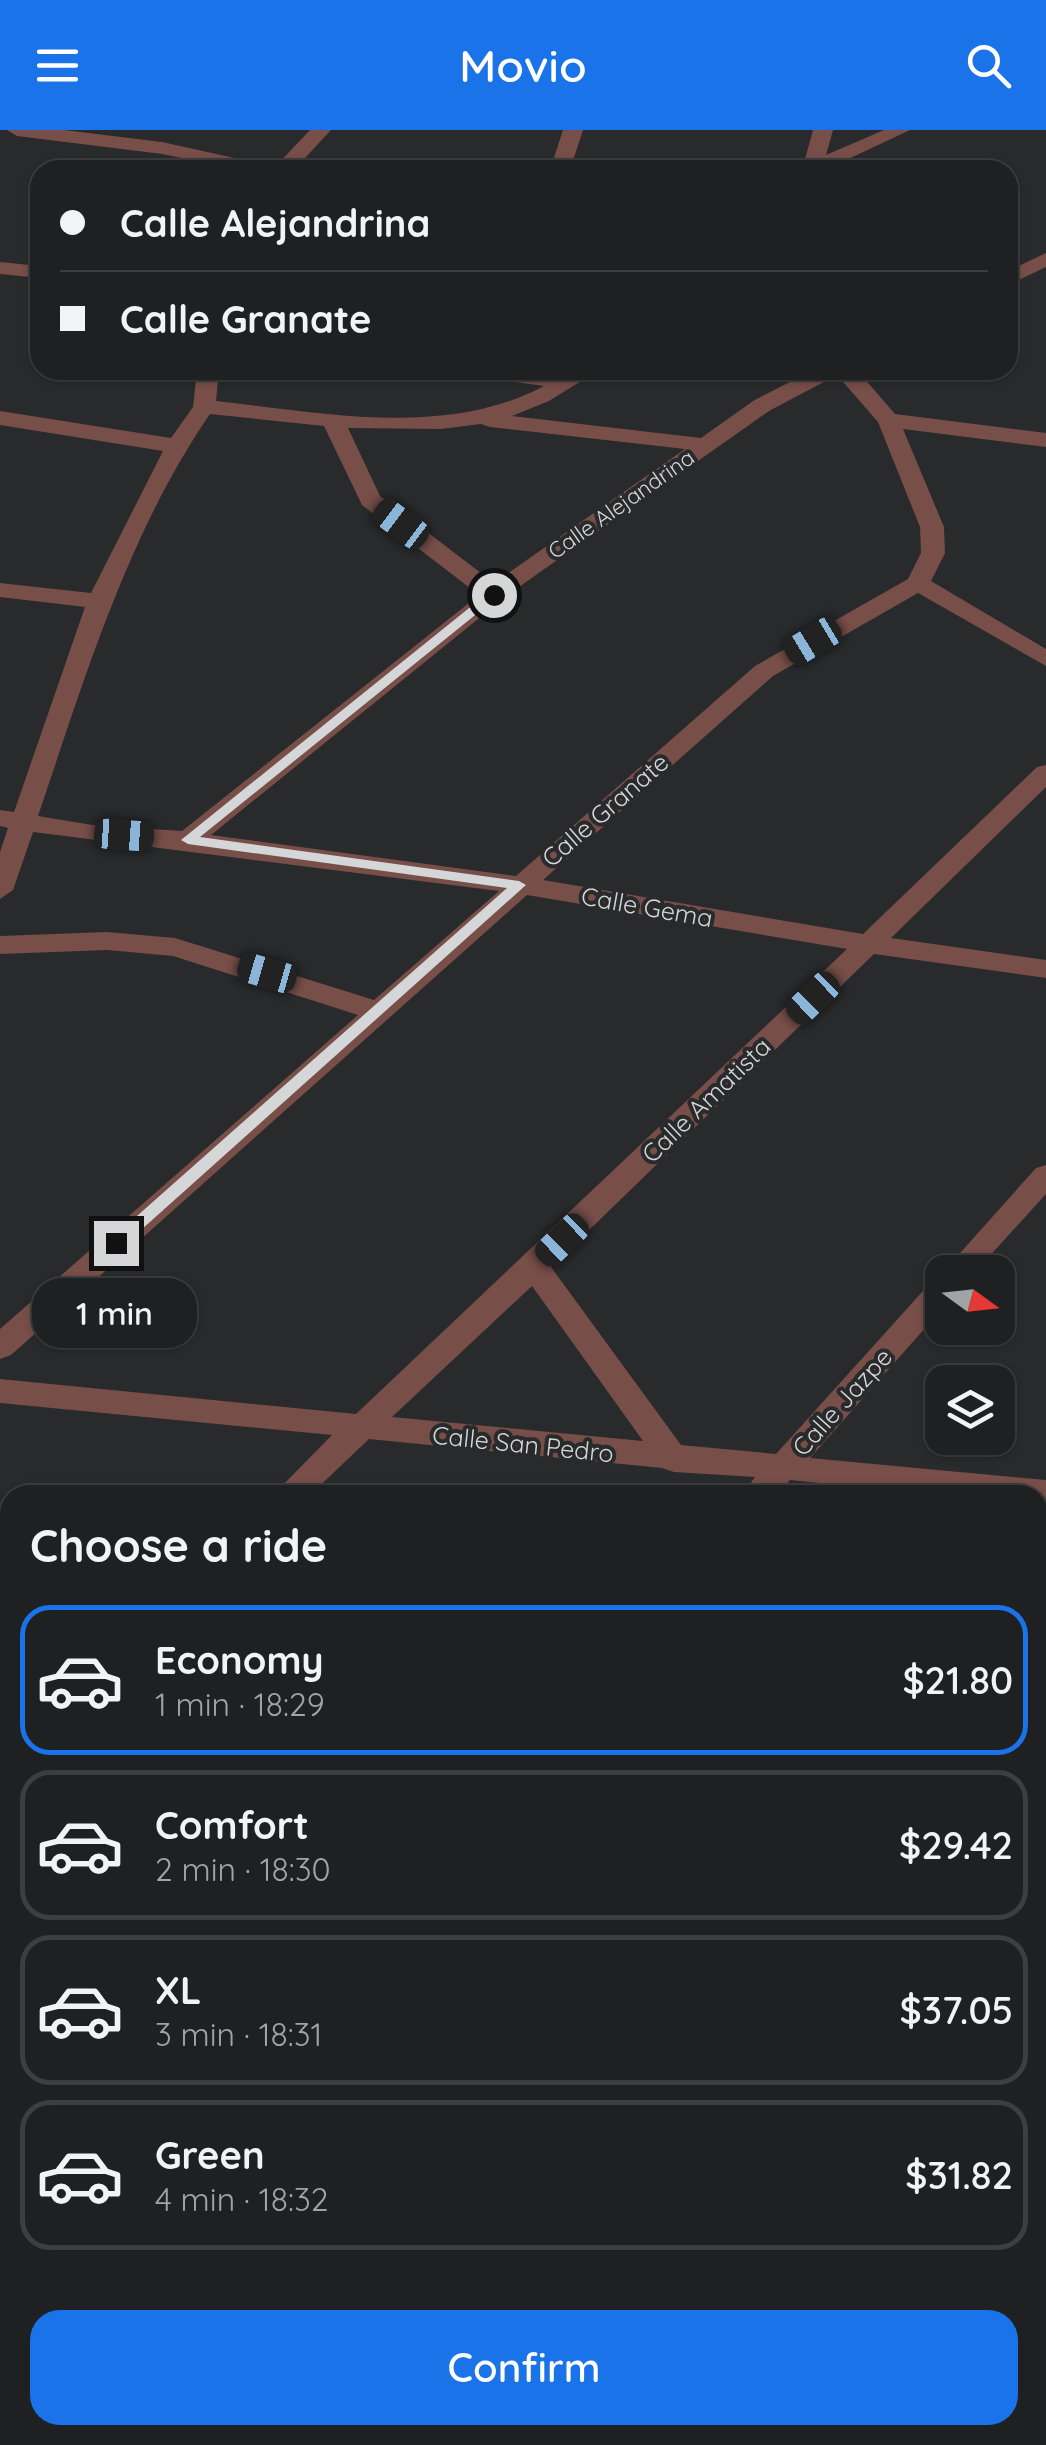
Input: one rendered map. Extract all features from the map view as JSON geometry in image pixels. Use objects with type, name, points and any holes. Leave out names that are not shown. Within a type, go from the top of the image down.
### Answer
[{"type":"street","points":[[18,130],[167,139],[235,160]]},
{"type":"street","points":[[292,160],[320,130]]},
{"type":"street","points":[[564,160],[574,130]]},
{"type":"street","points":[[815,160],[822,130]]},
{"type":"street","points":[[833,160],[900,130]]},
{"type":"street","points":[[1018,274],[1046,260]]},
{"type":"street","points":[[0,268],[30,271]]},
{"type":"street","points":[[0,890],[11,820],[99,601],[177,446],[204,407],[207,380]]},
{"type":"street","points":[[544,380],[564,383]]},
{"type":"street","points":[[204,407],[439,422],[511,410],[570,380]]},
{"type":"street","name":"Calle Alejandrina","points":[[188,840],[494,595],[705,444],[761,406],[811,380]]},
{"type":"street","points":[[854,380],[888,420],[932,527],[933,553],[918,583],[1046,658]]},
{"type":"street","points":[[0,418],[177,446]]},
{"type":"street","points":[[332,418],[370,500],[494,595]]},
{"type":"street","points":[[477,418],[705,444]]},
{"type":"street","points":[[888,420],[1046,440]]},
{"type":"street","name":"Calle Granate","points":[[0,1346],[764,671],[918,583]]},
{"type":"street","points":[[0,590],[99,601]]},
{"type":"street","name":"Calle Amatista","points":[[301,1485],[1046,773]]},
{"type":"street","name":"Calle Gema","points":[[11,820],[519,885],[868,944],[1046,969]]},
{"type":"street","points":[[0,945],[107,942],[175,947],[378,1010]]},
{"type":"street","points":[[973,1255],[1046,1175]]},
{"type":"street","points":[[534,1266],[674,1460]]},
{"type":"street","name":"Calle Jazpe","points":[[767,1485],[925,1309]]},
{"type":"street","name":"Calle San Pedro","points":[[0,1391],[947,1485]]},
{"type":"route","points":[[116,1243],[519,885],[188,840],[494,595]]}]
